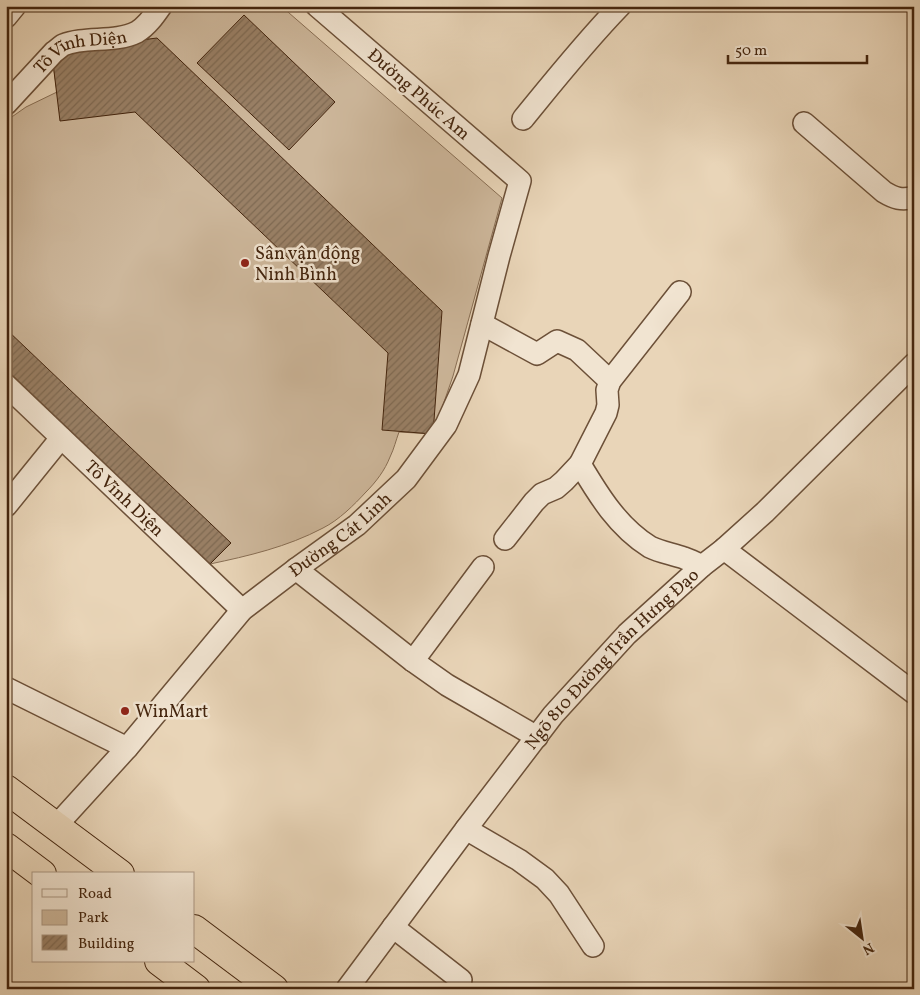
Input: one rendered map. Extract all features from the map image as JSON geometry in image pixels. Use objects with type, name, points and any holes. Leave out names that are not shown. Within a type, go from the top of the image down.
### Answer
[{"type":"highway","points":[[6,788],[117,872]]},
{"type":"highway","points":[[6,847],[39,872]]},
{"type":"highway","points":[[195,930],[274,989]]},
{"type":"highway","points":[[160,962],[188,986]]},
{"type":"street","points":[[6,17],[15,6]]},
{"type":"street","name":"Tô Vĩnh Diện","points":[[6,104],[54,52],[62,46],[136,32],[147,24],[161,6]]},
{"type":"street","name":"Đường Phúc Am","points":[[317,6],[520,181]]},
{"type":"street","points":[[523,120],[602,24],[620,6]]},
{"type":"street","points":[[804,123],[884,192],[894,198],[908,199],[914,197]]},
{"type":"street","name":"Đường Cát Linh","points":[[56,826],[127,748],[242,610],[357,525],[406,479],[446,425],[469,375],[520,181]]},
{"type":"street","points":[[505,539],[542,494],[556,488],[580,464],[606,413],[608,405],[607,390],[610,381],[680,292]]},
{"type":"street","points":[[482,324],[537,354],[557,341],[577,350],[610,381]]},
{"type":"street","name":"Ngõ 810 Đường Trần Hưng Đạo","points":[[347,989],[466,829],[554,716],[628,634],[702,566],[765,512],[914,364]]},
{"type":"street","name":"Tô Vĩnh Diện","points":[[6,385],[242,610]]},
{"type":"street","points":[[6,506],[61,438]]},
{"type":"street","points":[[580,464],[600,498],[629,532],[652,548],[702,566]]},
{"type":"street","points":[[724,549],[914,693]]},
{"type":"street","points":[[413,661],[483,567]]},
{"type":"street","points":[[296,569],[413,661],[447,685],[537,738]]},
{"type":"street","points":[[6,688],[127,748]]},
{"type":"street","points":[[466,829],[519,860],[545,879],[559,894],[593,946]]},
{"type":"street","points":[[393,927],[461,980]]},
{"type":"green space","name":"Sân vận động Ninh Bình","points":[[175,6],[281,6],[502,198],[453,376],[433,434],[399,432],[388,462],[377,480],[351,507],[329,525],[281,546],[210,564],[6,371],[6,121],[26,107],[57,92],[53,63],[70,49],[148,39]]},
{"type":"building","points":[[244,15],[335,102],[289,150],[197,63]]},
{"type":"building","points":[[157,38],[442,311],[433,434],[382,430],[388,353],[135,112],[60,121],[53,63],[70,49]]},
{"type":"building","points":[[6,329],[231,543],[210,564],[6,371]]},
{"type":"place","name":"Sân vận động Ninh Bình","points":[[245,263]]},
{"type":"place","name":"WinMart","points":[[125,711]]}]
